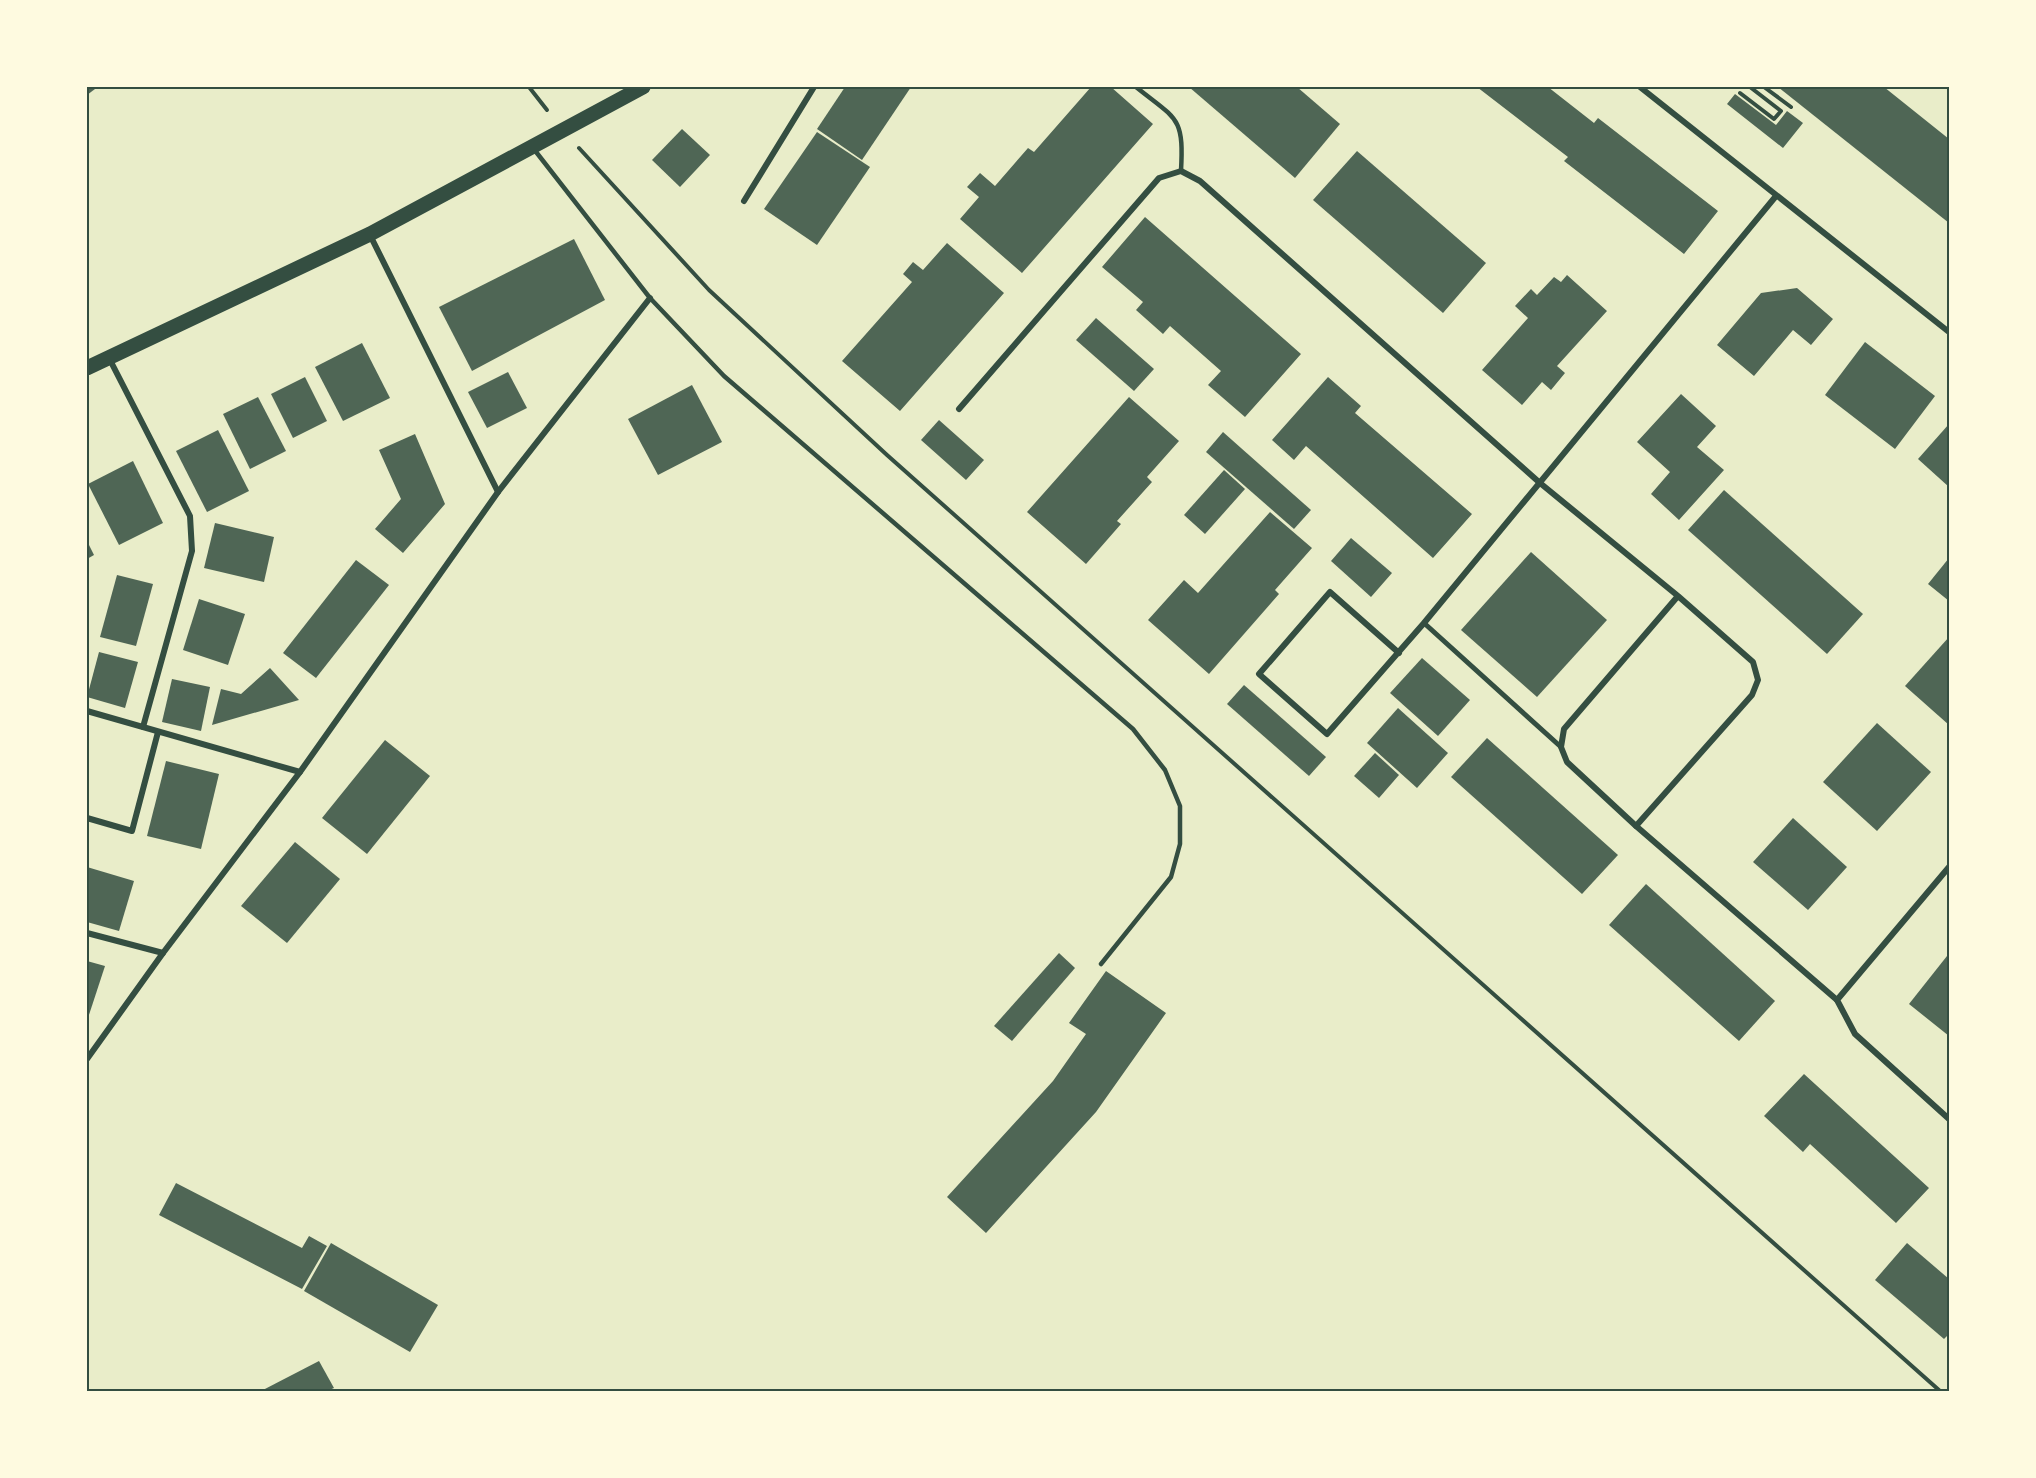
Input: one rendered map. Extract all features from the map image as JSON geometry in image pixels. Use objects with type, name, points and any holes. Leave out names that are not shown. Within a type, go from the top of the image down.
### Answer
[{"type":"main road","points":[[87,368],[370,234],[635,89]]},
{"type":"street","points":[[744,201],[814,87]]},
{"type":"street","points":[[1640,87],[1949,332]]},
{"type":"street","points":[[959,409],[1159,178],[1181,171],[1200,181],[1540,483],[1678,596],[1753,662],[1758,680],[1752,695],[1636,826]]},
{"type":"street","points":[[1399,653],[1330,592],[1259,674],[1327,734],[1399,653],[1776,196]]},
{"type":"street","points":[[370,234],[498,492]]},
{"type":"street","points":[[87,1059],[163,953],[300,772],[498,492],[650,298]]},
{"type":"street","points":[[108,357],[190,516],[192,551],[143,727]]},
{"type":"street","points":[[1561,747],[1564,729],[1678,596]]},
{"type":"street","points":[[1424,623],[1561,747],[1567,762],[1636,826],[1837,1000],[1855,1034],[1949,1119]]},
{"type":"street","points":[[87,711],[300,772]]},
{"type":"street","points":[[87,818],[132,831],[158,732]]},
{"type":"street","points":[[1837,1000],[1949,867]]},
{"type":"street","points":[[87,933],[163,953]]},
{"type":"lane","points":[[1136,87],[1173,117],[1180,127],[1183,138],[1181,171]]},
{"type":"lane","points":[[531,146],[650,298],[723,376],[1133,729],[1165,770],[1180,806],[1180,844],[1171,877],[1101,964]]},
{"type":"path","points":[[529,87],[549,113]]},
{"type":"path","points":[[1740,93],[1774,119],[1781,111],[1750,87]]},
{"type":"path","points":[[1764,87],[1791,107]]},
{"type":"path","points":[[582,151],[710,290],[886,455],[1940,1391]]},
{"type":"building","points":[[87,87],[94,87],[95,89],[87,95]]},
{"type":"building","points":[[845,87],[911,87],[862,160],[817,129]]},
{"type":"building","points":[[1091,87],[1111,87],[1153,124],[1022,273],[960,219],[979,197],[967,187],[980,173],[995,186],[1028,148],[1034,152]]},
{"type":"building","points":[[1189,87],[1297,87],[1340,124],[1295,178]]},
{"type":"building","points":[[1477,87],[1548,87],[1594,123],[1598,118],[1718,211],[1684,254],[1564,161],[1568,157]]},
{"type":"building","points":[[1778,87],[1884,87],[1949,139],[1949,223]]},
{"type":"building","points":[[1735,94],[1776,125],[1787,111],[1803,123],[1783,148],[1727,104]]},
{"type":"building","points":[[682,129],[710,155],[680,187],[652,160]]},
{"type":"building","points":[[817,132],[870,167],[817,245],[764,209]]},
{"type":"building","points":[[1357,151],[1486,263],[1443,313],[1313,200]]},
{"type":"building","points":[[1145,217],[1301,354],[1245,417],[1208,385],[1221,371],[1170,326],[1163,334],[1136,310],[1143,302],[1102,267]]},
{"type":"building","points":[[574,239],[605,300],[472,371],[439,307]]},
{"type":"building","points":[[947,243],[1004,293],[900,411],[842,361],[912,282],[903,274],[913,262],[923,270]]},
{"type":"building","points":[[1567,275],[1607,311],[1557,366],[1565,373],[1551,390],[1542,382],[1522,405],[1482,370],[1528,318],[1515,306],[1531,289],[1537,295],[1554,277],[1561,282]]},
{"type":"building","points":[[1797,288],[1833,319],[1811,345],[1793,330],[1754,376],[1717,345],[1761,293]]},
{"type":"building","points":[[1096,318],[1154,369],[1134,391],[1076,340]]},
{"type":"building","points":[[1865,342],[1935,396],[1895,449],[1825,395]]},
{"type":"building","points":[[362,343],[390,398],[343,421],[315,367]]},
{"type":"building","points":[[508,372],[527,408],[487,428],[468,392]]},
{"type":"building","points":[[305,377],[327,421],[293,438],[271,394]]},
{"type":"building","points":[[1328,377],[1361,406],[1355,413],[1472,514],[1433,558],[1306,446],[1294,460],[1272,440]]},
{"type":"building","points":[[692,385],[722,442],[658,475],[628,419]]},
{"type":"building","points":[[1681,394],[1716,426],[1697,447],[1724,470],[1679,520],[1651,494],[1670,472],[1637,442]]},
{"type":"building","points":[[258,397],[286,451],[250,469],[223,414]]},
{"type":"building","points":[[1129,397],[1179,441],[1147,477],[1152,482],[1117,521],[1121,524],[1086,564],[1027,512]]},
{"type":"building","points":[[939,420],[984,460],[966,480],[921,440]]},
{"type":"building","points":[[1949,424],[1949,487],[1918,459]]},
{"type":"building","points":[[218,430],[249,491],[207,512],[176,451]]},
{"type":"building","points":[[1223,432],[1311,510],[1294,529],[1206,452]]},
{"type":"building","points":[[415,434],[445,504],[403,553],[375,529],[401,499],[379,450]]},
{"type":"building","points":[[133,461],[163,523],[119,545],[88,484]]},
{"type":"building","points":[[1224,470],[1245,489],[1205,534],[1184,515]]},
{"type":"building","points":[[1724,490],[1863,614],[1827,654],[1688,530]]},
{"type":"building","points":[[1270,512],[1312,548],[1275,590],[1279,594],[1209,674],[1148,620],[1184,580],[1198,593]]},
{"type":"building","points":[[215,523],[274,537],[264,582],[204,568]]},
{"type":"building","points":[[1351,538],[1392,573],[1371,597],[1331,561]]},
{"type":"building","points":[[87,541],[94,555],[87,559]]},
{"type":"building","points":[[1531,552],[1607,620],[1537,697],[1461,630]]},
{"type":"building","points":[[1949,558],[1949,601],[1928,584]]},
{"type":"building","points":[[356,560],[389,585],[316,678],[283,653]]},
{"type":"building","points":[[117,575],[153,584],[136,646],[100,637]]},
{"type":"building","points":[[199,599],[245,614],[228,665],[183,650]]},
{"type":"building","points":[[1949,637],[1949,725],[1905,686]]},
{"type":"building","points":[[99,652],[138,662],[125,708],[87,697]]},
{"type":"building","points":[[1422,658],[1470,700],[1438,736],[1390,693]]},
{"type":"building","points":[[270,668],[299,700],[212,725],[221,689],[241,694]]},
{"type":"building","points":[[172,679],[210,687],[201,731],[162,722]]},
{"type":"building","points":[[1244,685],[1326,757],[1309,776],[1227,704]]},
{"type":"building","points":[[1398,708],[1448,753],[1417,788],[1367,743]]},
{"type":"building","points":[[1877,723],[1931,772],[1877,831],[1823,782]]},
{"type":"building","points":[[1487,738],[1618,855],[1582,894],[1451,777]]},
{"type":"building","points":[[385,740],[430,776],[367,854],[322,818]]},
{"type":"building","points":[[1375,753],[1399,775],[1379,798],[1354,776]]},
{"type":"building","points":[[166,761],[219,774],[201,849],[147,836]]},
{"type":"building","points":[[1793,818],[1847,867],[1808,910],[1753,862]]},
{"type":"building","points":[[295,842],[340,879],[287,943],[241,906]]},
{"type":"building","points":[[87,867],[134,881],[119,931],[87,922]]},
{"type":"building","points":[[1646,884],[1775,1001],[1739,1041],[1609,925]]},
{"type":"building","points":[[1059,953],[1075,968],[1012,1041],[994,1026]]},
{"type":"building","points":[[1947,956],[1949,957],[1949,1036],[1909,1004]]},
{"type":"building","points":[[87,961],[105,966],[87,1021]]},
{"type":"building","points":[[1106,971],[1166,1013],[1096,1112],[986,1233],[947,1197],[1053,1081],[1086,1034],[1069,1023]]},
{"type":"building","points":[[1804,1074],[1929,1188],[1896,1223],[1810,1144],[1803,1152],[1764,1116]]},
{"type":"building","points":[[176,1183],[302,1248],[309,1236],[327,1246],[302,1289],[159,1215]]},
{"type":"building","points":[[331,1243],[438,1305],[410,1352],[304,1291]]},
{"type":"building","points":[[1907,1243],[1949,1279],[1949,1334],[1944,1339],[1875,1280]]},
{"type":"building","points":[[319,1361],[334,1388],[327,1391],[261,1391]]}]
